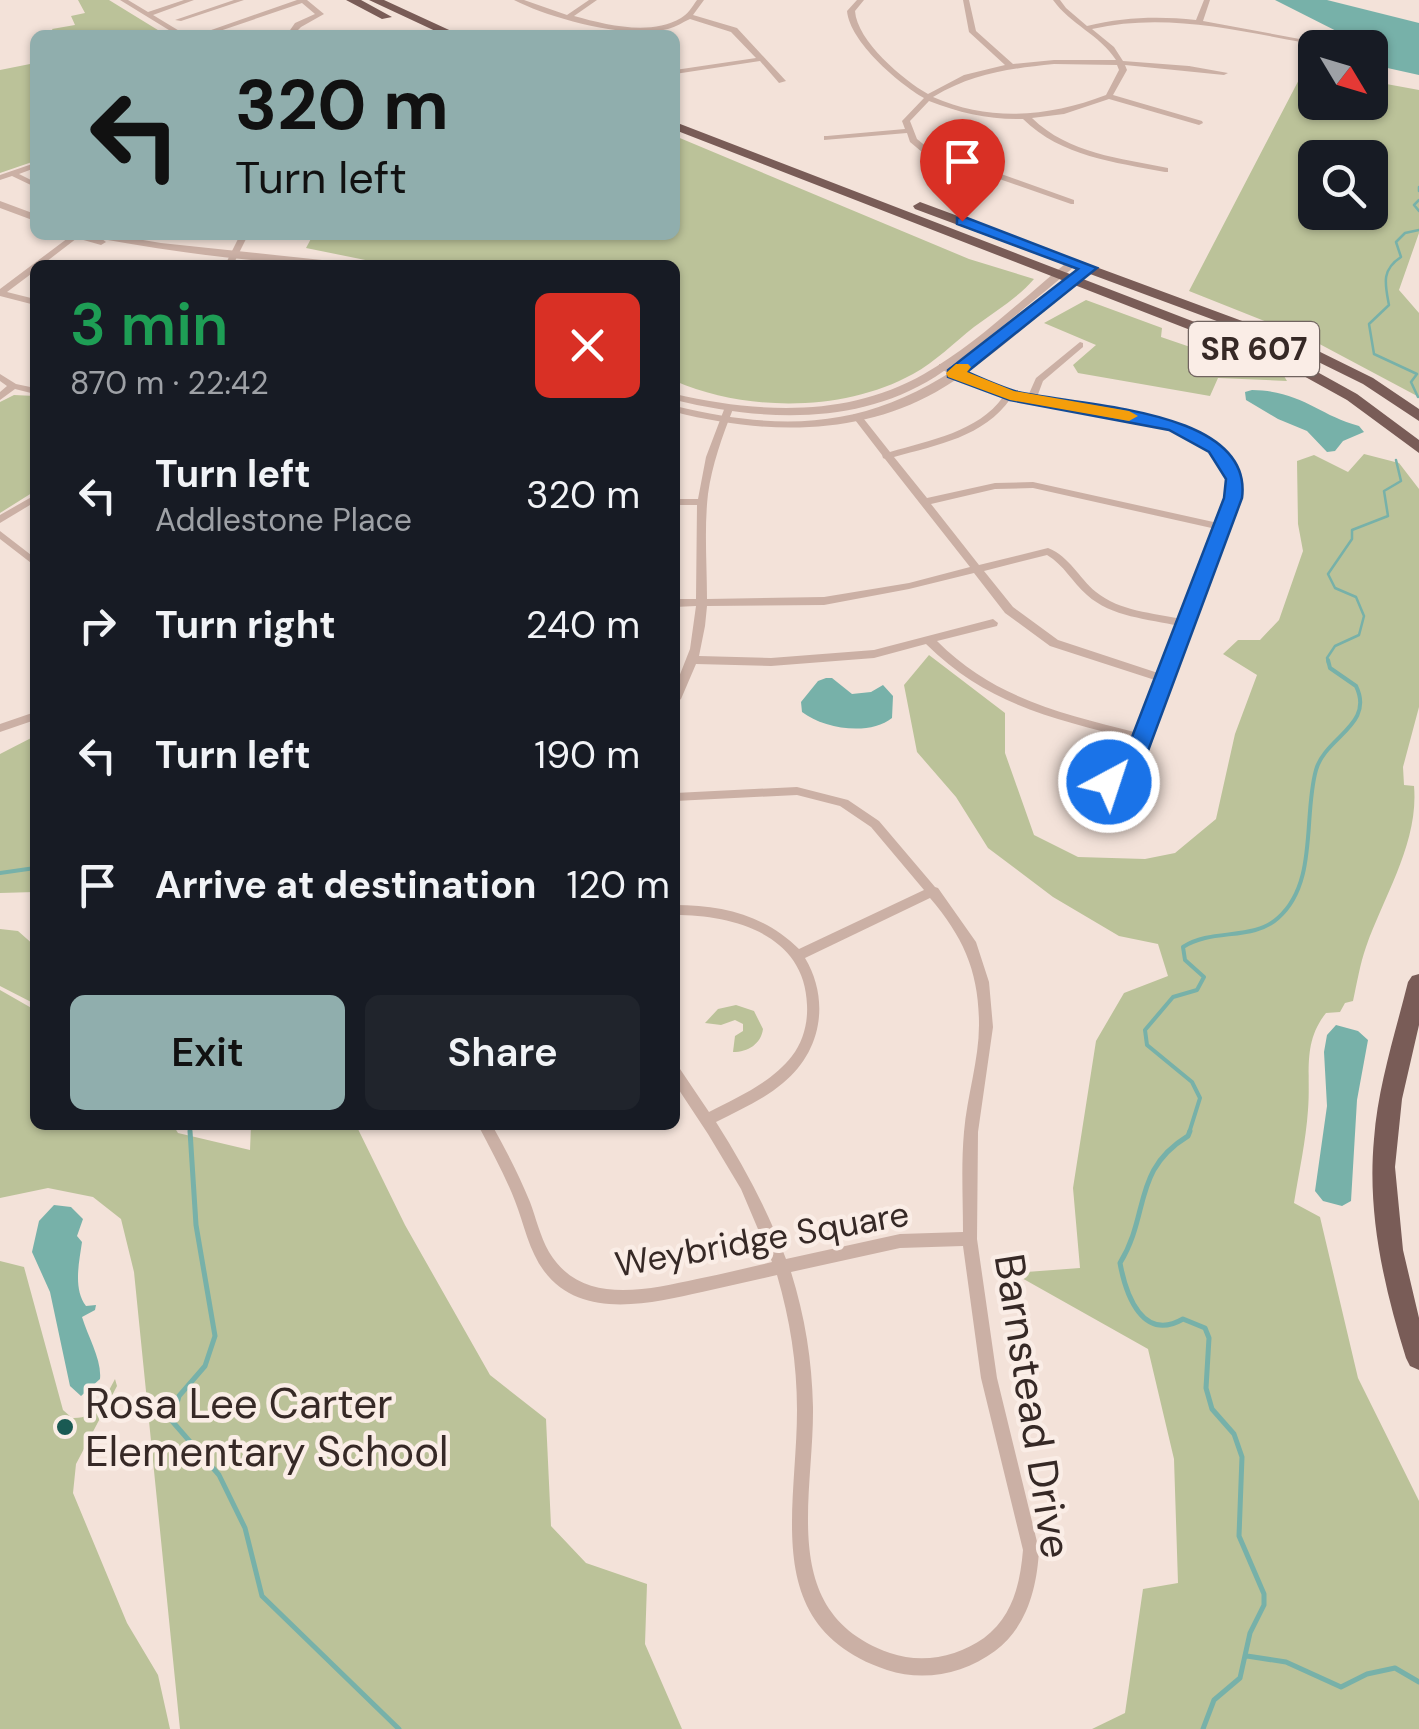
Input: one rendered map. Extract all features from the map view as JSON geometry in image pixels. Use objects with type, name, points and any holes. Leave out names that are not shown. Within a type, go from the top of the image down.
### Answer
[{"type":"main road","points":[[352,0],[415,30]]},
{"type":"main road","points":[[376,0],[443,30]]},
{"type":"main road","name":"SR 607","points":[[680,116],[1317,355],[1368,382],[1419,416]]},
{"type":"main road","name":"SR 607","points":[[680,128],[1296,366],[1370,409],[1419,448]]},
{"type":"main road","points":[[1419,982],[1393,1095],[1385,1171],[1390,1243],[1419,1358]]},
{"type":"street","points":[[124,0],[174,30]]},
{"type":"street","points":[[148,14],[192,0]]},
{"type":"street","points":[[179,20],[223,2],[241,0]]},
{"type":"street","points":[[262,0],[278,9]]},
{"type":"street","points":[[217,30],[304,0],[320,14],[296,30]]},
{"type":"street","points":[[517,0],[567,18],[625,30],[662,26],[688,16],[701,0]]},
{"type":"street","points":[[567,18],[594,0]]},
{"type":"street","points":[[966,0],[973,32],[1010,65]]},
{"type":"street","points":[[856,1],[851,11],[854,31],[906,84],[930,98],[976,114],[1026,117],[1067,112],[1109,96],[1120,79],[1121,62],[1086,28],[1069,19],[1056,0]]},
{"type":"street","points":[[1199,22],[1207,0]]},
{"type":"street","points":[[223,2],[250,19]]},
{"type":"street","points":[[196,15],[220,29]]},
{"type":"street","points":[[688,16],[734,30],[782,81]]},
{"type":"street","points":[[1086,28],[1142,20],[1199,22],[1298,39]]},
{"type":"street","points":[[680,71],[760,58]]},
{"type":"street","points":[[1072,202],[925,150],[906,122],[930,98],[975,76],[1010,65],[1121,62],[1224,73]]},
{"type":"street","points":[[1109,96],[1199,122]]},
{"type":"street","points":[[1026,117],[1037,130],[1063,145],[1165,170]]},
{"type":"street","points":[[827,138],[908,130]]},
{"type":"street","points":[[0,178],[30,167]]},
{"type":"street","points":[[12,173],[30,183]]},
{"type":"street","points":[[0,208],[30,220]]},
{"type":"street","points":[[43,260],[68,240]]},
{"type":"street","points":[[97,240],[130,247],[264,260]]},
{"type":"street","points":[[125,240],[233,258]]},
{"type":"street","points":[[680,409],[789,423],[857,416],[909,400],[954,373],[1081,265]]},
{"type":"street","points":[[0,293],[30,270]]},
{"type":"street","points":[[680,399],[726,414],[798,412],[848,405],[901,390],[942,366],[1065,278]]},
{"type":"street","points":[[0,293],[30,301]]},
{"type":"street","points":[[1030,399],[1039,380],[1080,345]]},
{"type":"street","points":[[942,366],[1010,395],[1158,421],[1202,439],[1225,456],[1236,479],[1222,528],[1132,767],[1109,782]]},
{"type":"street","points":[[0,377],[13,386],[30,390]]},
{"type":"street","points":[[0,397],[13,386]]},
{"type":"street","points":[[886,456],[945,438],[989,418],[1002,410],[1010,395]]},
{"type":"street","points":[[680,688],[692,660],[704,604],[702,502],[726,414]]},
{"type":"street","points":[[857,416],[974,568],[1009,610],[1034,632],[1076,652],[1166,679]]},
{"type":"street","points":[[925,502],[995,486],[1034,485],[1222,528]]},
{"type":"street","points":[[0,520],[30,501]]},
{"type":"street","points":[[680,502],[702,502]]},
{"type":"street","points":[[0,534],[30,559]]},
{"type":"street","points":[[680,603],[824,600],[909,586],[1048,551],[1059,556],[1090,593],[1104,602],[1186,624]]},
{"type":"street","points":[[692,660],[771,662],[874,654],[994,623]]},
{"type":"street","points":[[930,640],[1006,698],[1142,738]]},
{"type":"street","points":[[0,728],[30,718]]},
{"type":"street","name":"Barnstead Drive","points":[[680,797],[780,791],[832,798],[875,824],[934,892],[971,946],[985,1004],[986,1027],[971,1132],[970,1238],[989,1378],[1031,1550],[1030,1574],[1022,1602],[994,1642],[950,1665],[928,1668],[887,1661],[848,1641],[817,1606],[798,1554],[804,1441],[803,1354],[782,1264],[748,1182],[680,1080]]},
{"type":"street","points":[[798,955],[934,892]]},
{"type":"street","points":[[680,910],[719,911],[750,920],[798,955],[812,986],[815,1008],[807,1044],[782,1077],[707,1120]]},
{"type":"street","name":"Weybridge Square","points":[[488,1130],[512,1175],[542,1257],[559,1276],[582,1290],[624,1300],[900,1241],[970,1238]]},
{"type":"green space","points":[[78,0],[109,0],[158,30],[52,30],[75,25],[71,16],[85,13]]},
{"type":"green space","points":[[30,64],[30,163],[0,173],[0,70]]},
{"type":"green space","points":[[1298,82],[1298,120],[1388,120],[1388,84],[1419,90],[1419,233],[1399,290],[1419,313],[1419,397],[1312,340],[1189,291]]},
{"type":"green space","points":[[680,138],[969,259],[1034,279],[913,374],[857,395],[826,401],[764,402],[733,398],[680,383],[680,260],[365,260],[306,248],[310,240],[680,240]]},
{"type":"green space","points":[[1086,300],[1162,328],[1161,337],[1237,363],[1256,362],[1281,371],[1287,381],[1218,378],[1210,396],[1078,373],[1073,365],[1096,345],[1044,323]]},
{"type":"green space","points":[[14,395],[30,396],[30,494],[0,513],[0,402]]},
{"type":"green space","points":[[1364,454],[1399,463],[1419,489],[1419,707],[1403,767],[1404,785],[1414,786],[1414,807],[1406,848],[1366,947],[1353,1001],[1345,1003],[1340,1012],[1326,1013],[1313,1036],[1307,1121],[1294,1203],[1320,1217],[1358,1378],[1419,1501],[1419,1729],[1092,1729],[1125,1713],[1143,1589],[1178,1583],[1174,1459],[1148,1349],[1013,1273],[1080,1268],[1073,1188],[1096,1041],[1124,993],[1168,976],[1158,944],[1119,936],[1053,897],[988,848],[956,797],[917,752],[904,685],[929,655],[1005,713],[1005,753],[1034,835],[1078,857],[1145,859],[1175,853],[1216,819],[1235,734],[1257,675],[1223,654],[1238,640],[1260,640],[1279,620],[1303,551],[1298,524],[1297,461],[1314,455],[1348,472]]},
{"type":"green space","points":[[30,739],[30,892],[0,893],[0,754]]},
{"type":"green space","points":[[0,929],[18,931],[30,942],[30,1001],[0,986]]},
{"type":"green space","points":[[0,990],[30,1007],[30,1130],[176,1130],[250,1150],[251,1130],[358,1130],[405,1225],[490,1375],[546,1419],[551,1526],[586,1563],[647,1584],[645,1644],[682,1729],[180,1729],[134,1272],[121,1219],[93,1197],[48,1188],[0,1198]]},
{"type":"green space","points":[[736,1005],[754,1011],[763,1029],[753,1046],[733,1052],[735,1036],[743,1031],[743,1024],[735,1020],[721,1025],[705,1023],[718,1009]]},
{"type":"green space","points":[[0,1261],[24,1267],[63,1410],[72,1418],[88,1415],[99,1406],[115,1379],[117,1386],[76,1464],[73,1493],[127,1623],[158,1675],[170,1729],[0,1729]]},
{"type":"water","points":[[1275,0],[1327,0],[1419,23],[1419,75],[1388,68],[1388,30],[1334,30]]},
{"type":"water","points":[[1245,392],[1284,394],[1359,426],[1364,432],[1327,452],[1307,431],[1246,400]]},
{"type":"water","points":[[832,678],[852,694],[871,692],[883,685],[893,696],[892,718],[872,727],[847,728],[811,718],[802,712],[801,702],[818,681]]},
{"type":"water","points":[[1336,1025],[1358,1031],[1368,1040],[1357,1100],[1351,1201],[1342,1206],[1323,1201],[1315,1191],[1327,1106],[1324,1052],[1327,1035]]},
{"type":"water","points":[[54,1205],[71,1207],[83,1219],[77,1236],[82,1242],[78,1284],[86,1306],[96,1305],[95,1310],[82,1317],[97,1356],[100,1379],[81,1396],[70,1386],[50,1292],[32,1252],[39,1221]]},
{"type":"waterway","points":[[1419,200],[1414,205],[1419,211]]},
{"type":"waterway","points":[[1418,397],[1411,382],[1417,374],[1374,354],[1369,324],[1389,305],[1387,272],[1401,257],[1396,242],[1405,233],[1419,230]]},
{"type":"waterway","points":[[1328,663],[1335,646],[1359,635],[1364,616],[1356,597],[1335,588],[1328,574],[1352,539],[1352,530],[1388,516],[1384,491],[1401,481],[1396,460]]},
{"type":"waterway","points":[[1189,1133],[1200,1098],[1192,1082],[1147,1045],[1145,1030],[1173,997],[1197,990],[1204,977],[1185,960],[1183,947],[1194,941],[1268,925],[1291,903],[1299,887],[1316,770],[1359,711],[1356,686],[1330,668],[1328,660]]},
{"type":"waterway","points":[[0,873],[30,869]]},
{"type":"waterway","points":[[190,1131],[196,1225],[215,1336],[205,1366],[179,1396],[172,1421],[219,1475],[245,1528],[262,1596],[399,1729]]},
{"type":"waterway","points":[[1190,1131],[1158,1163],[1150,1178],[1120,1263],[1132,1301],[1147,1320],[1169,1325],[1183,1319],[1205,1328],[1209,1338],[1206,1388],[1212,1409],[1234,1434],[1242,1457],[1239,1536],[1264,1594],[1264,1605],[1250,1633],[1240,1678],[1214,1700],[1203,1729]]},
{"type":"waterway","points":[[1247,1656],[1286,1662],[1341,1687],[1367,1674],[1395,1668],[1419,1682]]},
{"type":"slow traffic","points":[[962,367],[954,373],[1010,395],[1129,416]]},
{"type":"place","name":"Rosa Lee Carter Elementary School","points":[[65,1427]]},
{"type":"route","points":[[962,221],[1089,268],[954,373],[1010,395],[1174,426],[1225,456],[1236,479],[1233,498],[1132,767],[1109,782]]}]
